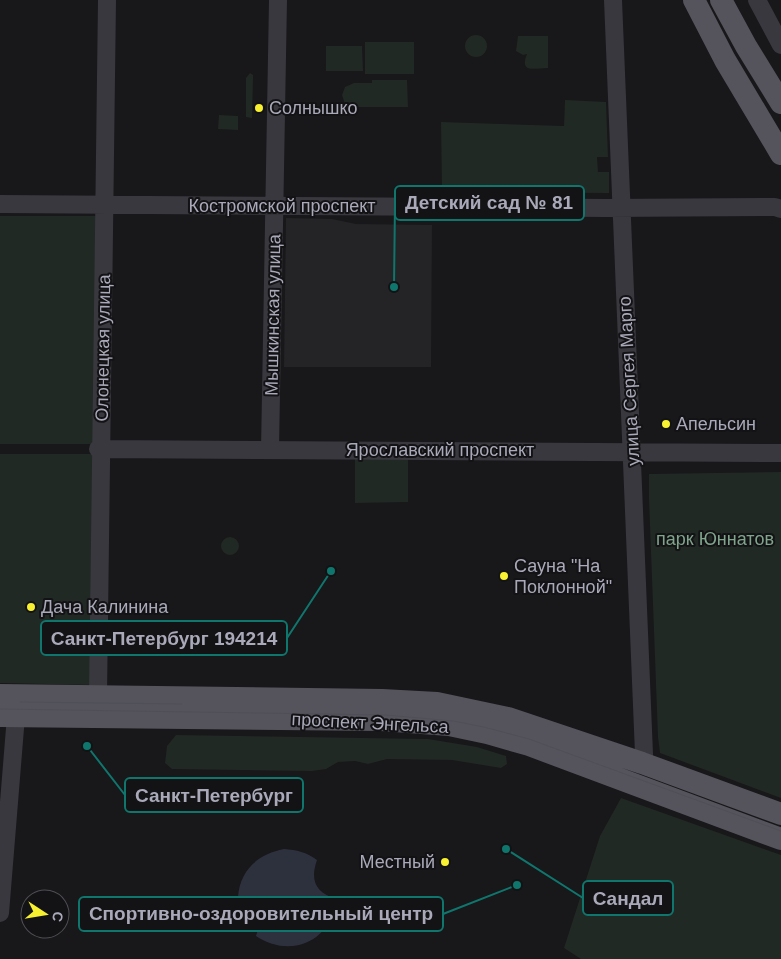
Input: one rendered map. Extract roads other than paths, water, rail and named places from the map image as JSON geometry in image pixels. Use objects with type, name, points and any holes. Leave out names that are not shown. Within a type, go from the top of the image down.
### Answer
[{"type":"main road","points":[[694,0],[725,60],[781,154]]},
{"type":"main road","points":[[721,0],[776,95]]},
{"type":"main road","name":"проспект Энгельса","points":[[0,695],[382,700],[437,703],[508,718],[642,763],[781,814]]},
{"type":"main road","name":"проспект Энгельса","points":[[8,716],[371,720],[437,723],[514,741],[781,839]]},
{"type":"main road","points":[[672,800],[671,791],[673,784],[680,777]]},
{"type":"street","name":"Олонецкая улица","points":[[98,696],[107,0]]},
{"type":"street","name":"Мышкинская улица","points":[[270,450],[278,0]]},
{"type":"street","name":"улица Сергея Марго","points":[[613,0],[644,754],[642,763]]},
{"type":"street","points":[[757,0],[781,45]]},
{"type":"street","name":"Костромской проспект","points":[[0,204],[778,208]]},
{"type":"street","name":"Ярославский проспект","points":[[100,449],[781,453]]},
{"type":"street","points":[[0,913],[8,716]]},
{"type":"water","points":[[284,849],[301,852],[317,860],[314,874],[316,884],[323,893],[336,899],[333,914],[327,926],[318,936],[295,946],[269,943],[256,936],[259,922],[257,912],[250,903],[238,897],[242,879],[252,865],[266,855]]},
{"type":"tram line","points":[[20,702],[182,704]]},
{"type":"tram line","points":[[0,709],[386,715],[453,721],[529,739],[781,831]]},
{"type":"place","name":"Солнышко","points":[[259,108]]},
{"type":"place","name":"Детский сад № 81","points":[[394,287]]},
{"type":"place","name":"Апельсин","points":[[666,424]]},
{"type":"place","name":"Санкт-Петербург 194214","points":[[331,571]]},
{"type":"place","name":"Сауна \"На Поклонной\"","points":[[504,576]]},
{"type":"place","name":"Дача Калинина","points":[[31,607]]},
{"type":"place","name":"Санкт-Петербург","points":[[87,746]]},
{"type":"place","name":"Сандал","points":[[506,849]]},
{"type":"place","name":"Местный","points":[[445,862]]},
{"type":"place","name":"Спортивно-оздоровительный центр","points":[[517,885]]},
{"type":"park label","name":"парк Юннатов","points":[[715,539]]}]
